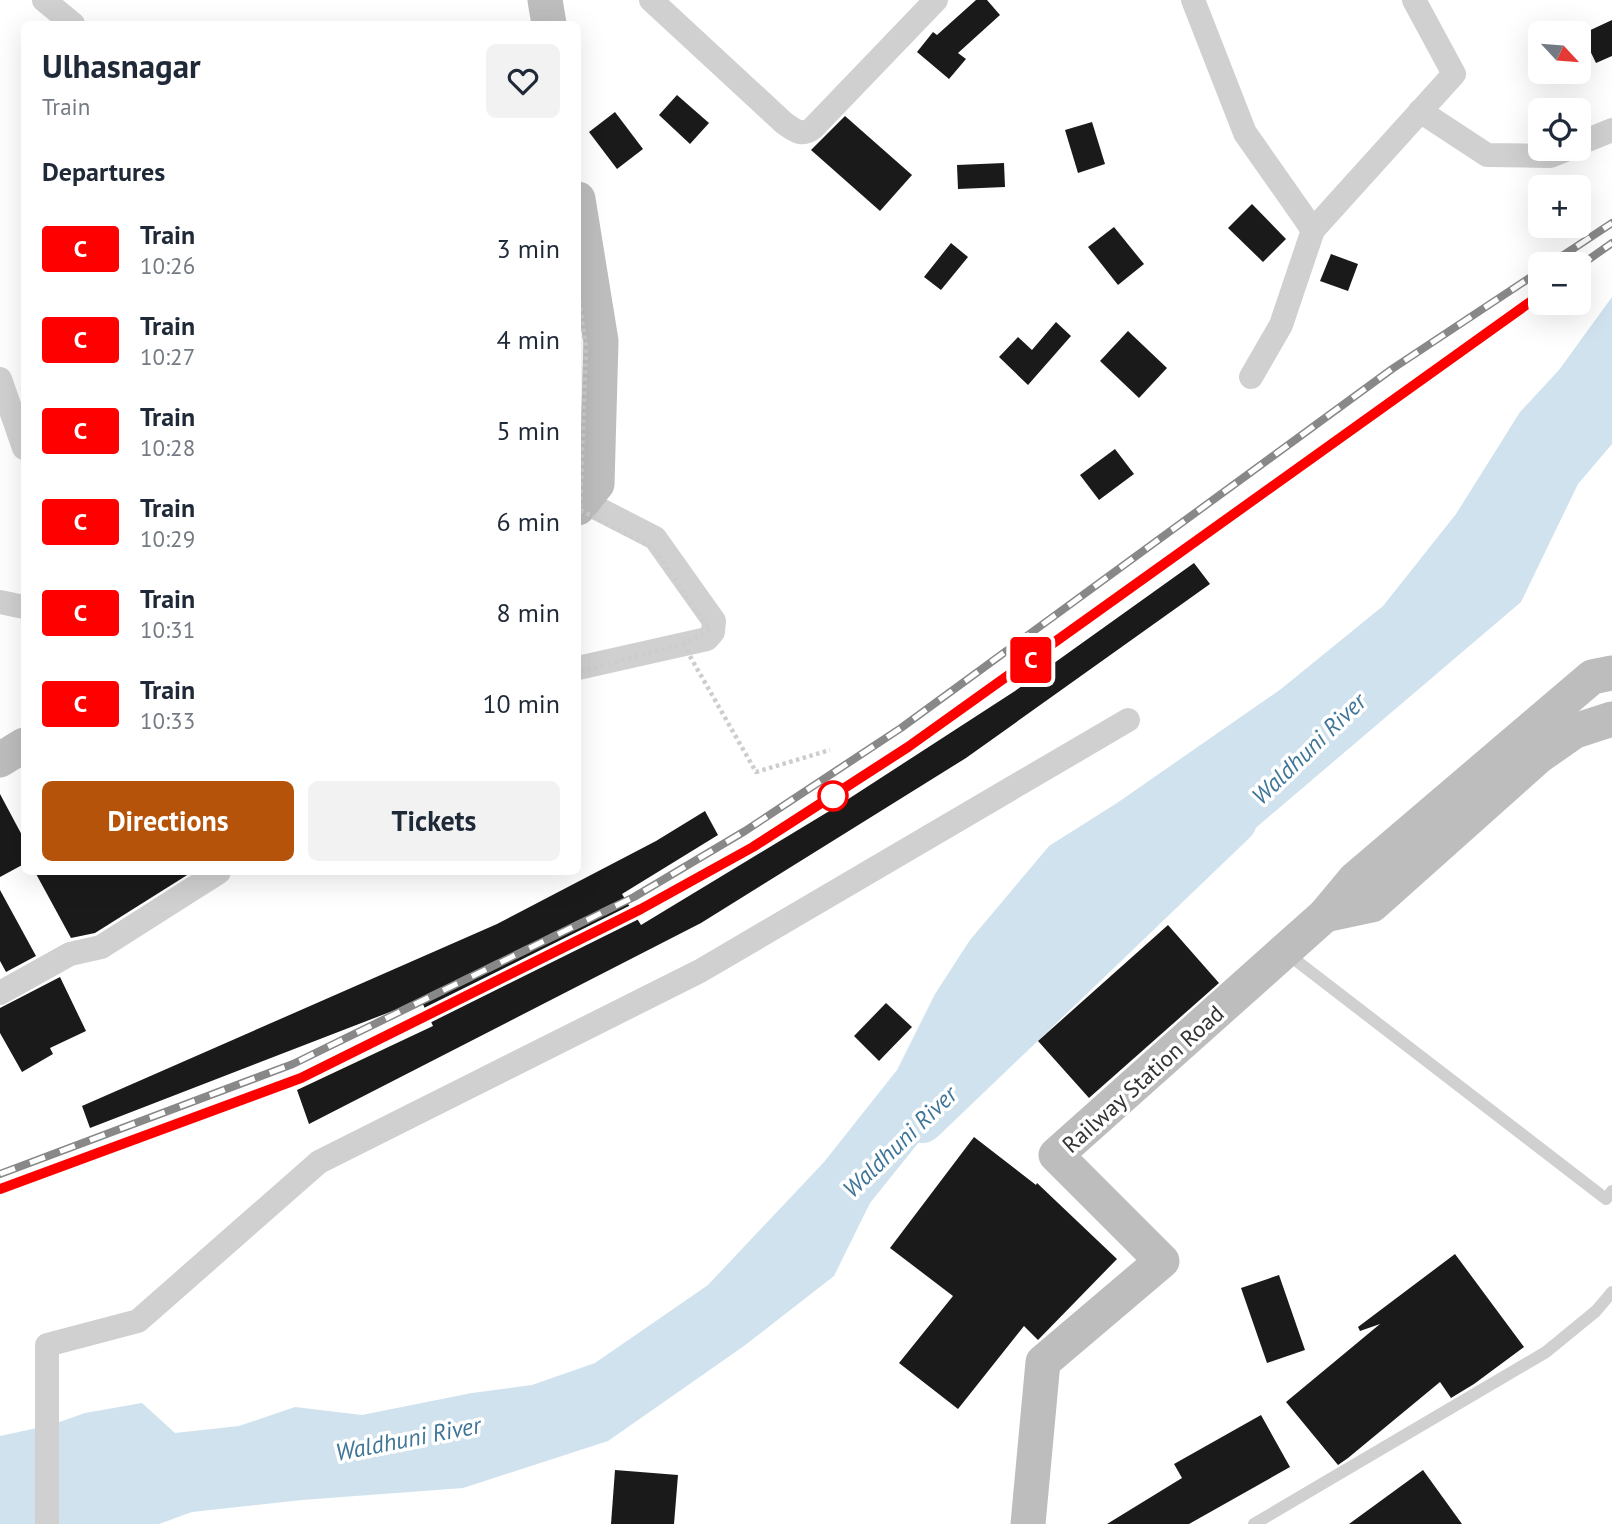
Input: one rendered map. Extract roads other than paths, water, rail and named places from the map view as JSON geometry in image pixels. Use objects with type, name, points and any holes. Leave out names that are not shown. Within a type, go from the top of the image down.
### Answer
[{"type":"street","points":[[44,0],[69,21]]},
{"type":"street","points":[[545,0],[548,21]]},
{"type":"street","points":[[651,0],[784,123],[801,133],[813,128],[936,0]]},
{"type":"street","points":[[1192,0],[1245,134],[1313,230]]},
{"type":"street","points":[[1251,377],[1281,325],[1313,230],[1454,74],[1414,0]]},
{"type":"street","points":[[1420,111],[1488,155],[1528,156]]},
{"type":"street","points":[[1591,139],[1612,130]]},
{"type":"street","points":[[581,218],[601,341],[584,487],[655,538],[714,621],[713,632],[707,639],[581,669]]},
{"type":"street","points":[[0,379],[21,438]]},
{"type":"street","points":[[0,603],[21,606]]},
{"type":"street","name":"Railway Station Road","points":[[1028,1524],[1043,1362],[1162,1261],[1056,1155],[1325,915],[1355,879],[1592,677],[1612,673]]},
{"type":"street","points":[[1325,915],[1372,905],[1539,756],[1575,731],[1612,719]]},
{"type":"street","points":[[47,1524],[47,1345],[138,1321],[319,1162],[700,971],[1128,720]]},
{"type":"street","points":[[0,760],[21,747]]},
{"type":"street","points":[[0,993],[70,954],[101,947],[214,875]]},
{"type":"lane","points":[[1284,952],[1610,1198]]},
{"type":"lane","points":[[1254,1524],[1546,1352],[1596,1311],[1612,1292]]},
{"type":"water","points":[[1612,297],[1612,444],[1578,484],[1521,602],[1231,849],[1186,865],[1144,892],[1101,933],[1041,979],[870,1203],[834,1276],[744,1346],[608,1441],[463,1488],[302,1500],[192,1512],[159,1524],[0,1524],[0,1436],[51,1425],[85,1413],[142,1403],[175,1433],[239,1426],[295,1407],[362,1415],[472,1393],[532,1385],[595,1363],[708,1285],[824,1162],[897,1070],[935,994],[970,940],[1049,846],[1117,803],[1281,689],[1383,606],[1456,514],[1520,412],[1559,370]]},
{"type":"waterway","name":"Waldhuni River","points":[[922,1120],[1234,821]]},
{"type":"railway","points":[[1568,252],[1612,223]]},
{"type":"railway","points":[[1591,258],[1612,243]]},
{"type":"railway","points":[[0,1174],[293,1064],[634,897],[745,831],[901,728],[1392,369],[1528,279]]},
{"type":"railway","points":[[0,1189],[301,1078],[641,909],[753,847],[908,747],[1528,304]]},
{"type":"train","name":"C","points":[[0,1189],[301,1078],[641,909],[753,847],[908,747],[1528,304]]}]
